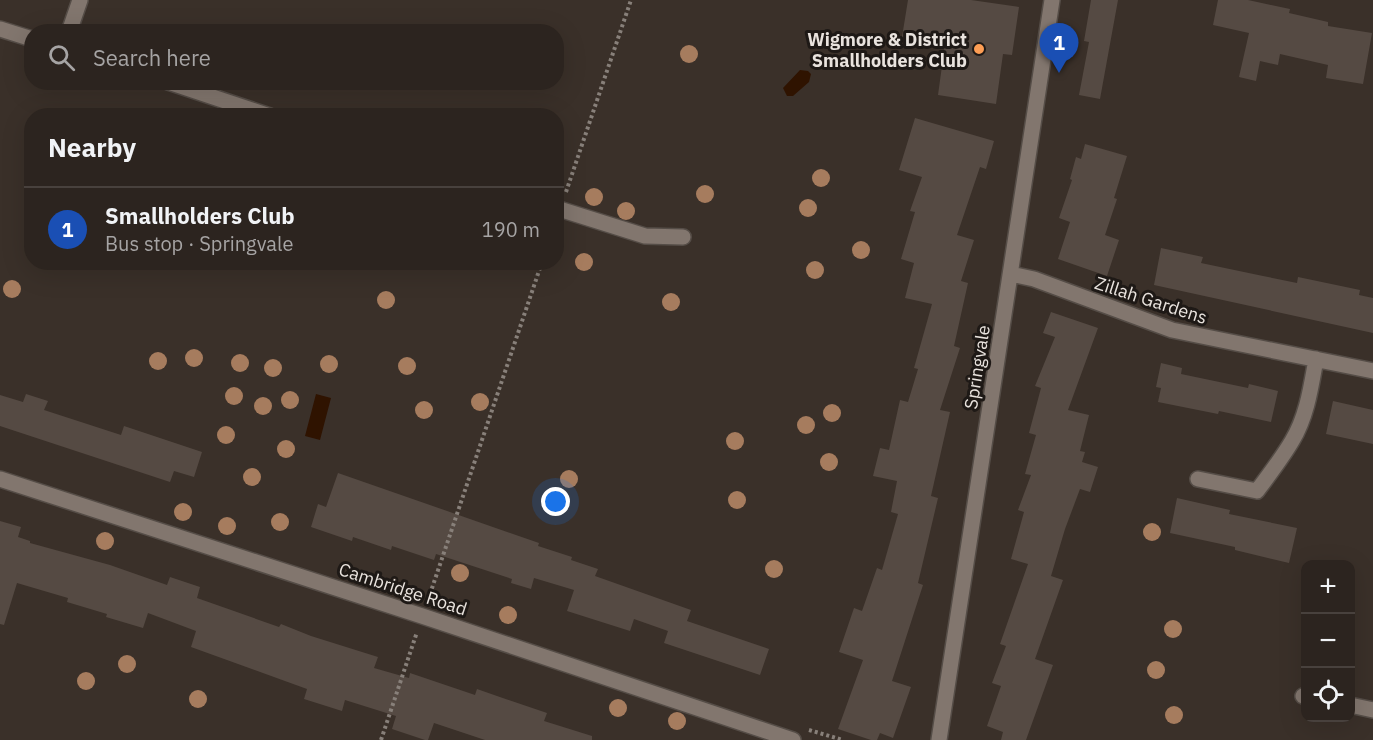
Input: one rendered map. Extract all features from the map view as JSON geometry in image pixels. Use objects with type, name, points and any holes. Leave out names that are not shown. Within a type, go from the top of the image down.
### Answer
[{"type":"street","points":[[72,24],[80,0]]},
{"type":"street","name":"Springvale","points":[[939,740],[1052,0]]},
{"type":"street","points":[[0,29],[24,36]]},
{"type":"street","points":[[192,90],[246,108]]},
{"type":"street","points":[[564,211],[645,236],[683,237]]},
{"type":"street","name":"Zillah Gardens","points":[[1011,274],[1034,279],[1172,330],[1373,371]]},
{"type":"street","points":[[1198,479],[1257,491],[1292,441],[1301,421],[1307,404],[1316,359]]},
{"type":"street","name":"Cambridge Road","points":[[0,479],[793,740]]},
{"type":"street","points":[[1355,706],[1373,710]]},
{"type":"path","points":[[564,194],[631,0]]},
{"type":"path","points":[[381,740],[539,270]]},
{"type":"shaded area","points":[[800,70],[811,74],[809,82],[793,96],[787,96],[783,88]]},
{"type":"shaded area","points":[[316,394],[331,398],[320,440],[305,436]]},
{"type":"building","name":"Wigmore & District Smallholders Club","points":[[908,0],[971,0],[1019,7],[1012,55],[1003,54],[996,104],[938,95],[945,44],[902,37]]},
{"type":"building","points":[[1091,0],[1118,0],[1100,99],[1079,95],[1089,42],[1084,41]]},
{"type":"building","points":[[1218,0],[1248,0],[1290,9],[1289,13],[1328,22],[1328,26],[1372,33],[1363,84],[1326,78],[1328,65],[1280,54],[1278,65],[1260,61],[1256,81],[1239,77],[1249,33],[1213,25]]},
{"type":"building","points":[[915,118],[994,141],[986,169],[980,167],[957,235],[974,240],[961,281],[968,283],[954,346],[960,348],[940,410],[950,412],[931,496],[938,498],[918,583],[923,585],[892,681],[911,687],[893,738],[880,733],[877,740],[871,740],[838,729],[863,660],[839,652],[854,608],[862,611],[877,568],[882,570],[898,514],[891,512],[897,481],[873,476],[880,448],[889,450],[900,400],[908,402],[918,369],[914,368],[932,304],[905,298],[914,263],[901,259],[915,212],[910,211],[922,177],[899,170]]},
{"type":"building","points":[[1085,144],[1127,156],[1114,198],[1117,199],[1105,235],[1119,240],[1107,276],[1058,259],[1070,222],[1059,218],[1072,180],[1070,179],[1076,157],[1081,159]]},
{"type":"building","points":[[1161,248],[1203,257],[1201,263],[1297,283],[1298,277],[1360,290],[1359,295],[1373,298],[1373,333],[1154,285]]},
{"type":"building","points":[[1051,312],[1098,328],[1068,410],[1089,415],[1080,451],[1085,452],[1082,462],[1098,467],[1090,492],[1080,489],[1051,576],[1063,580],[1035,659],[1053,665],[1026,740],[1001,740],[1003,732],[987,726],[1001,686],[992,683],[1006,646],[1000,644],[1028,564],[1011,559],[1024,512],[1018,510],[1031,475],[1025,474],[1036,435],[1029,433],[1041,388],[1035,386],[1055,337],[1043,333]]},
{"type":"building","points":[[1161,363],[1182,368],[1181,374],[1248,388],[1249,384],[1278,391],[1271,422],[1158,402],[1161,388],[1156,387]]},
{"type":"building","points":[[26,394],[48,401],[44,410],[121,435],[124,426],[202,452],[194,477],[174,471],[170,482],[0,426],[0,395],[23,402]]},
{"type":"building","points":[[1333,401],[1373,410],[1373,444],[1326,434]]},
{"type":"building","points":[[338,473],[539,543],[538,546],[572,557],[571,560],[598,569],[595,576],[691,610],[687,621],[769,649],[760,675],[664,643],[668,631],[634,619],[630,631],[567,611],[574,590],[534,578],[531,589],[511,583],[512,579],[436,554],[434,560],[392,546],[391,550],[353,537],[352,541],[311,527],[318,504],[326,507]]},
{"type":"building","points":[[1177,498],[1230,510],[1229,514],[1297,528],[1289,563],[1235,550],[1235,547],[1170,533]]},
{"type":"building","points":[[0,521],[21,527],[18,537],[30,543],[110,565],[167,585],[170,577],[200,587],[197,598],[279,627],[281,624],[378,657],[374,668],[409,678],[410,673],[475,695],[477,689],[547,713],[544,721],[592,736],[592,740],[485,740],[434,723],[428,740],[425,740],[392,729],[396,716],[345,700],[342,711],[304,699],[307,689],[191,647],[196,631],[148,613],[143,628],[67,602],[68,598],[17,583],[4,625],[0,624]]},
{"type":"place","name":"Wigmore & District Smallholders Club","points":[[979,49]]},
{"type":"place","name":"Smallholders Club","points":[[1059,73]]}]
